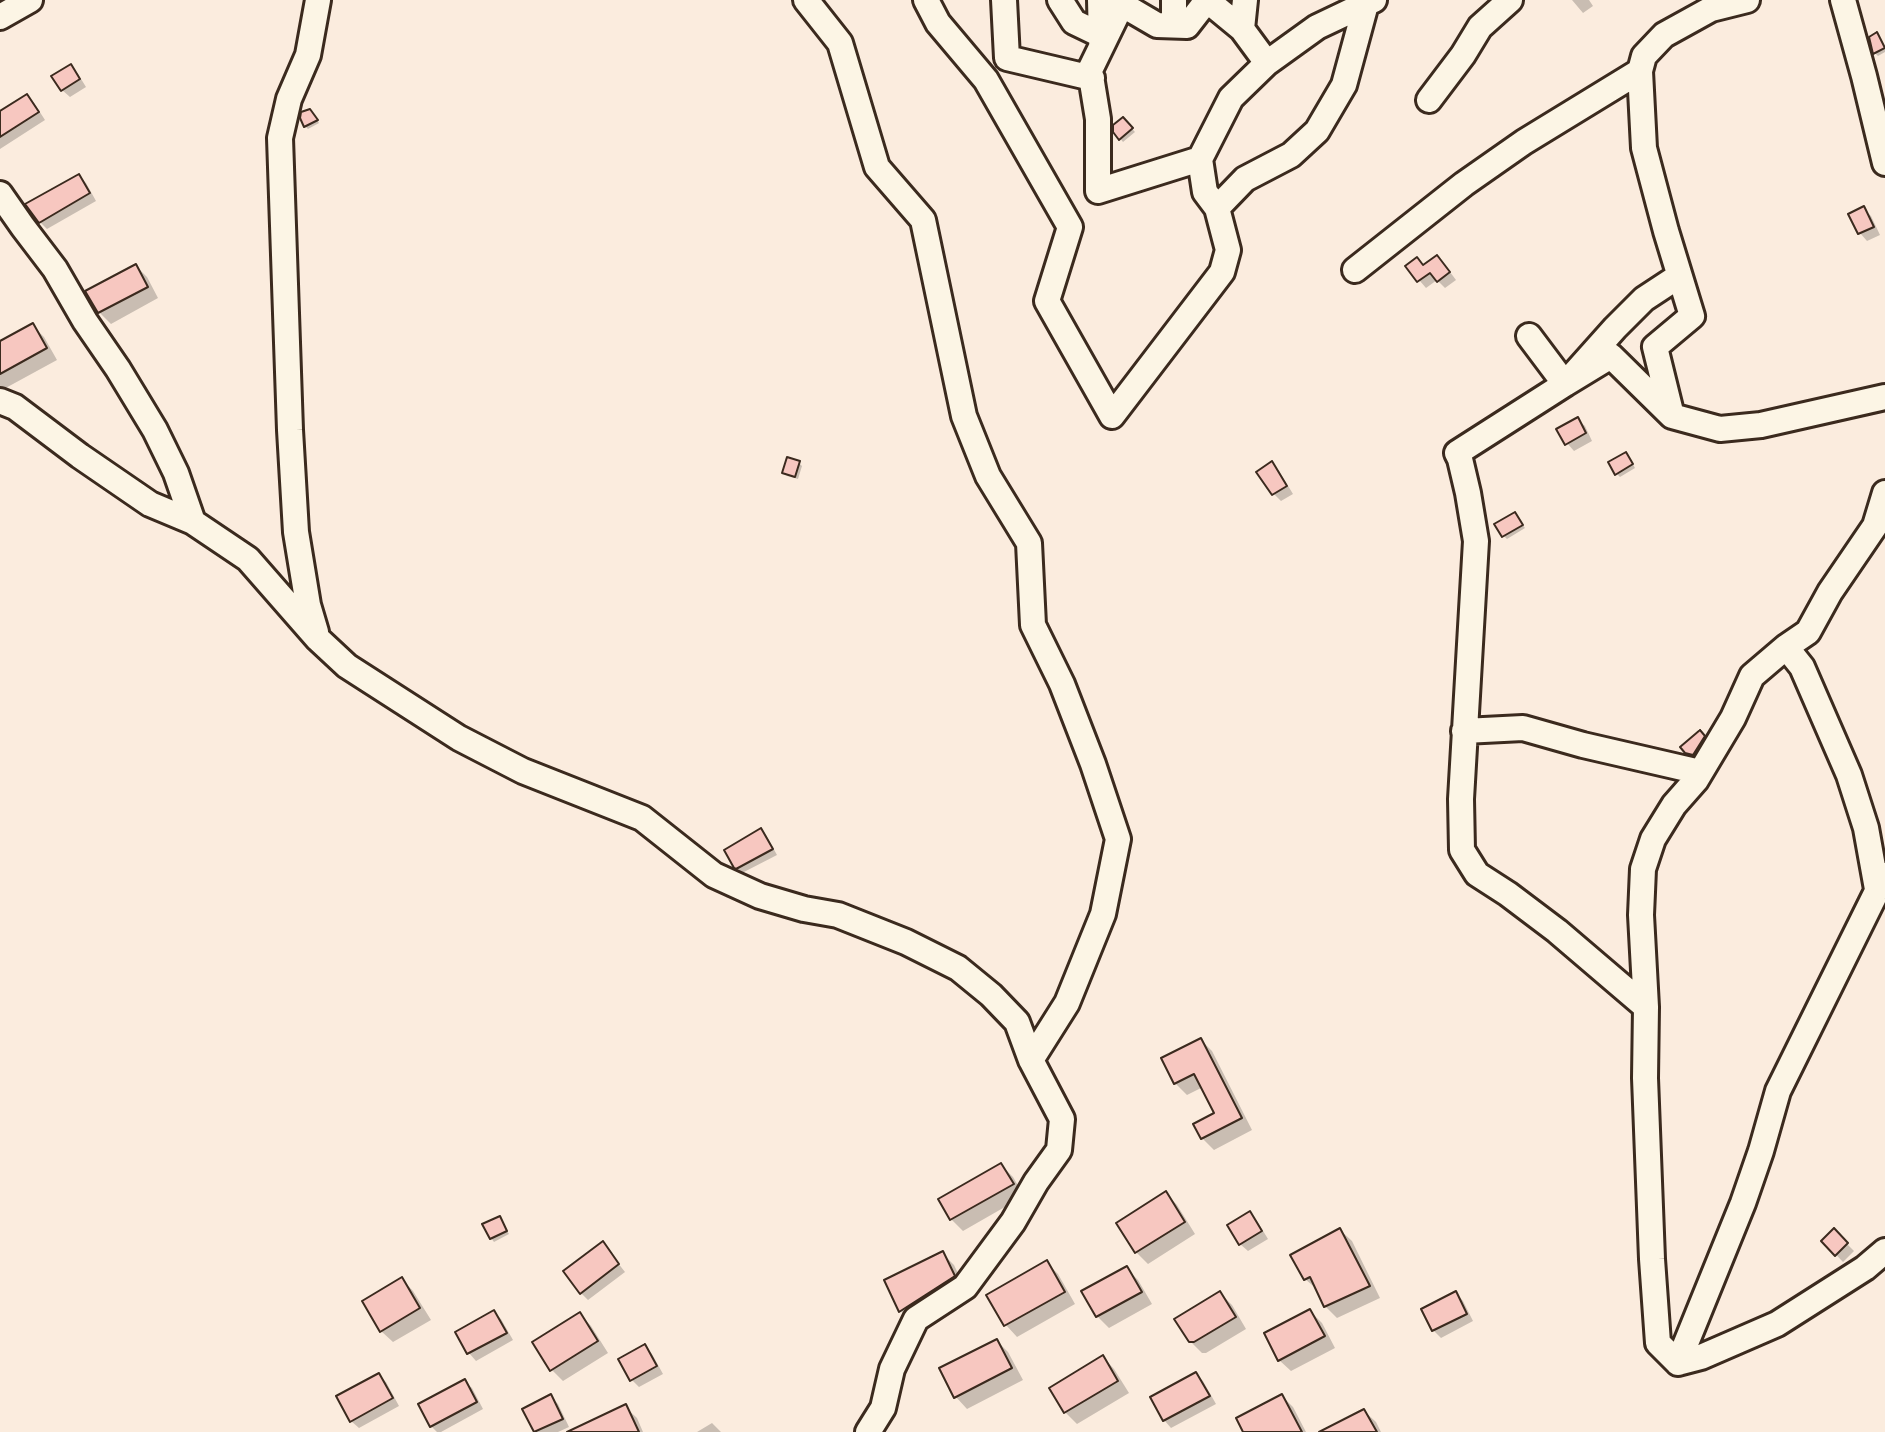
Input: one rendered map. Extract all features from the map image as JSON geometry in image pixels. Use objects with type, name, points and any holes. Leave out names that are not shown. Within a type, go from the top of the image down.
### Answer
[{"type":"street","points":[[0,17],[30,0]]},
{"type":"street","points":[[318,0],[308,55],[289,99],[280,138],[296,532],[308,606],[318,639]]},
{"type":"street","points":[[806,0],[840,43],[877,166],[923,220],[964,416],[988,476],[1029,543],[1033,625],[1062,684],[1118,839],[1103,914],[1067,1003],[1031,1060]]},
{"type":"street","points":[[926,0],[938,23],[986,80],[1070,227],[1047,301],[1112,416],[1223,272],[1228,250],[1217,208],[1205,192],[1200,159],[1231,98],[1267,63],[1317,27],[1370,2]]},
{"type":"street","points":[[1004,0],[1007,58],[1092,78]]},
{"type":"street","points":[[1060,0],[1074,22],[1100,42]]},
{"type":"street","points":[[1174,0],[1174,26]]},
{"type":"street","points":[[1242,29],[1245,0]]},
{"type":"street","points":[[1429,100],[1480,27],[1510,0]]},
{"type":"street","points":[[1671,416],[1655,347],[1692,316],[1665,231],[1644,148],[1640,71],[1644,56],[1664,34],[1711,9],[1747,0]]},
{"type":"street","points":[[1843,0],[1885,163]]},
{"type":"street","points":[[1200,159],[1098,191],[1098,119],[1090,70],[1115,1],[1157,25],[1174,26],[1187,26],[1205,2],[1242,29],[1267,63]]},
{"type":"street","points":[[1217,208],[1245,179],[1291,155],[1317,131],[1344,85],[1370,2]]},
{"type":"street","points":[[1355,270],[1464,184],[1524,142],[1640,71]]},
{"type":"street","points":[[0,194],[55,269],[155,430],[176,473],[193,522]]},
{"type":"street","points":[[1565,384],[1644,299],[1679,276]]},
{"type":"street","points":[[1529,336],[1565,384]]},
{"type":"street","points":[[1646,1007],[1557,931],[1477,874],[1462,850],[1464,731],[1476,541],[1468,493],[1457,453],[1611,356],[1671,416],[1720,429],[1761,425],[1885,397]]},
{"type":"street","points":[[0,401],[15,407],[150,504],[193,522],[248,559],[318,639],[347,666],[459,738],[523,771],[642,818],[713,876],[761,897],[838,915],[906,942],[958,968],[992,995],[1017,1022],[1031,1060],[1062,1119],[1059,1150],[1036,1182],[1013,1222],[965,1287],[916,1319],[892,1369],[883,1408],[868,1432]]},
{"type":"street","points":[[1678,1363],[1658,1343],[1652,1259],[1641,915],[1643,869],[1653,839],[1674,805],[1700,772],[1733,718],[1752,676],[1808,632],[1830,592],[1875,526],[1885,493]]},
{"type":"street","points":[[1678,1363],[1742,1203],[1761,1151],[1778,1091],[1881,882],[1849,775],[1802,667],[1786,647]]},
{"type":"street","points":[[1464,731],[1523,728],[1700,772]]},
{"type":"street","points":[[1678,1363],[1701,1357],[1777,1324],[1865,1268],[1885,1251]]},
{"type":"building","points":[[1877,32],[1885,48],[1873,54],[1869,37]]},
{"type":"building","points":[[71,64],[80,79],[61,91],[51,76]]},
{"type":"building","points":[[27,94],[39,112],[0,137],[0,111]]},
{"type":"building","points":[[310,109],[318,120],[304,127],[300,118],[301,112]]},
{"type":"building","points":[[1123,117],[1133,128],[1119,140],[1113,132],[1113,125]]},
{"type":"building","points":[[79,174],[90,193],[39,223],[25,204]]},
{"type":"building","points":[[1864,206],[1874,227],[1858,234],[1848,214]]},
{"type":"building","points":[[1437,255],[1450,272],[1437,282],[1430,273],[1417,282],[1405,266],[1417,257],[1423,265]]},
{"type":"building","points":[[136,264],[148,287],[98,313],[85,291]]},
{"type":"building","points":[[33,323],[47,348],[0,374],[0,341]]},
{"type":"building","points":[[1578,417],[1586,433],[1565,445],[1556,429]]},
{"type":"building","points":[[1626,452],[1633,464],[1615,475],[1608,462]]},
{"type":"building","points":[[787,457],[800,461],[795,477],[782,473]]},
{"type":"building","points":[[1272,461],[1287,486],[1272,495],[1256,472]]},
{"type":"building","points":[[1515,512],[1523,525],[1502,537],[1494,524]]},
{"type":"building","points":[[1700,730],[1705,736],[1693,755],[1685,753],[1680,747]]},
{"type":"building","points":[[761,828],[773,849],[734,868],[724,850]]},
{"type":"building","points":[[1201,1038],[1242,1118],[1201,1139],[1193,1124],[1214,1113],[1194,1074],[1174,1084],[1161,1058]]},
{"type":"building","points":[[1001,1163],[1014,1184],[950,1220],[938,1199]]},
{"type":"building","points":[[1166,1191],[1185,1222],[1135,1253],[1116,1223]]},
{"type":"building","points":[[1250,1211],[1262,1231],[1239,1245],[1227,1225]]},
{"type":"building","points":[[500,1216],[507,1231],[490,1239],[482,1224]]},
{"type":"building","points":[[1340,1228],[1370,1286],[1324,1307],[1310,1277],[1304,1280],[1290,1255]]},
{"type":"building","points":[[1834,1228],[1848,1243],[1835,1256],[1821,1241]]},
{"type":"building","points":[[603,1241],[619,1264],[580,1294],[563,1271]]},
{"type":"building","points":[[943,1251],[955,1276],[899,1312],[884,1280]]},
{"type":"building","points":[[1047,1260],[1065,1292],[1004,1326],[986,1295]]},
{"type":"building","points":[[1127,1266],[1142,1292],[1096,1317],[1081,1291]]},
{"type":"building","points":[[402,1277],[420,1308],[380,1332],[362,1301]]},
{"type":"building","points":[[1220,1291],[1236,1317],[1194,1342],[1189,1342],[1174,1319]]},
{"type":"building","points":[[1456,1291],[1467,1314],[1432,1331],[1421,1309]]},
{"type":"building","points":[[1310,1309],[1325,1336],[1278,1361],[1264,1333]]},
{"type":"building","points":[[494,1310],[507,1333],[467,1354],[455,1332]]},
{"type":"building","points":[[580,1312],[598,1341],[550,1371],[532,1342]]},
{"type":"building","points":[[997,1339],[1012,1368],[954,1398],[939,1368]]},
{"type":"building","points":[[645,1344],[657,1366],[630,1381],[618,1359]]},
{"type":"building","points":[[1103,1355],[1118,1381],[1064,1413],[1049,1388]]},
{"type":"building","points":[[1196,1372],[1210,1396],[1163,1421],[1150,1397]]},
{"type":"building","points":[[379,1373],[393,1398],[350,1422],[336,1396]]},
{"type":"building","points":[[465,1379],[477,1402],[430,1427],[418,1404]]},
{"type":"building","points":[[551,1394],[563,1419],[534,1432],[522,1409]]},
{"type":"building","points":[[1282,1394],[1302,1432],[1243,1432],[1236,1418]]},
{"type":"building","points":[[626,1404],[639,1432],[567,1432]]},
{"type":"building","points":[[1364,1409],[1377,1432],[1319,1432]]}]
